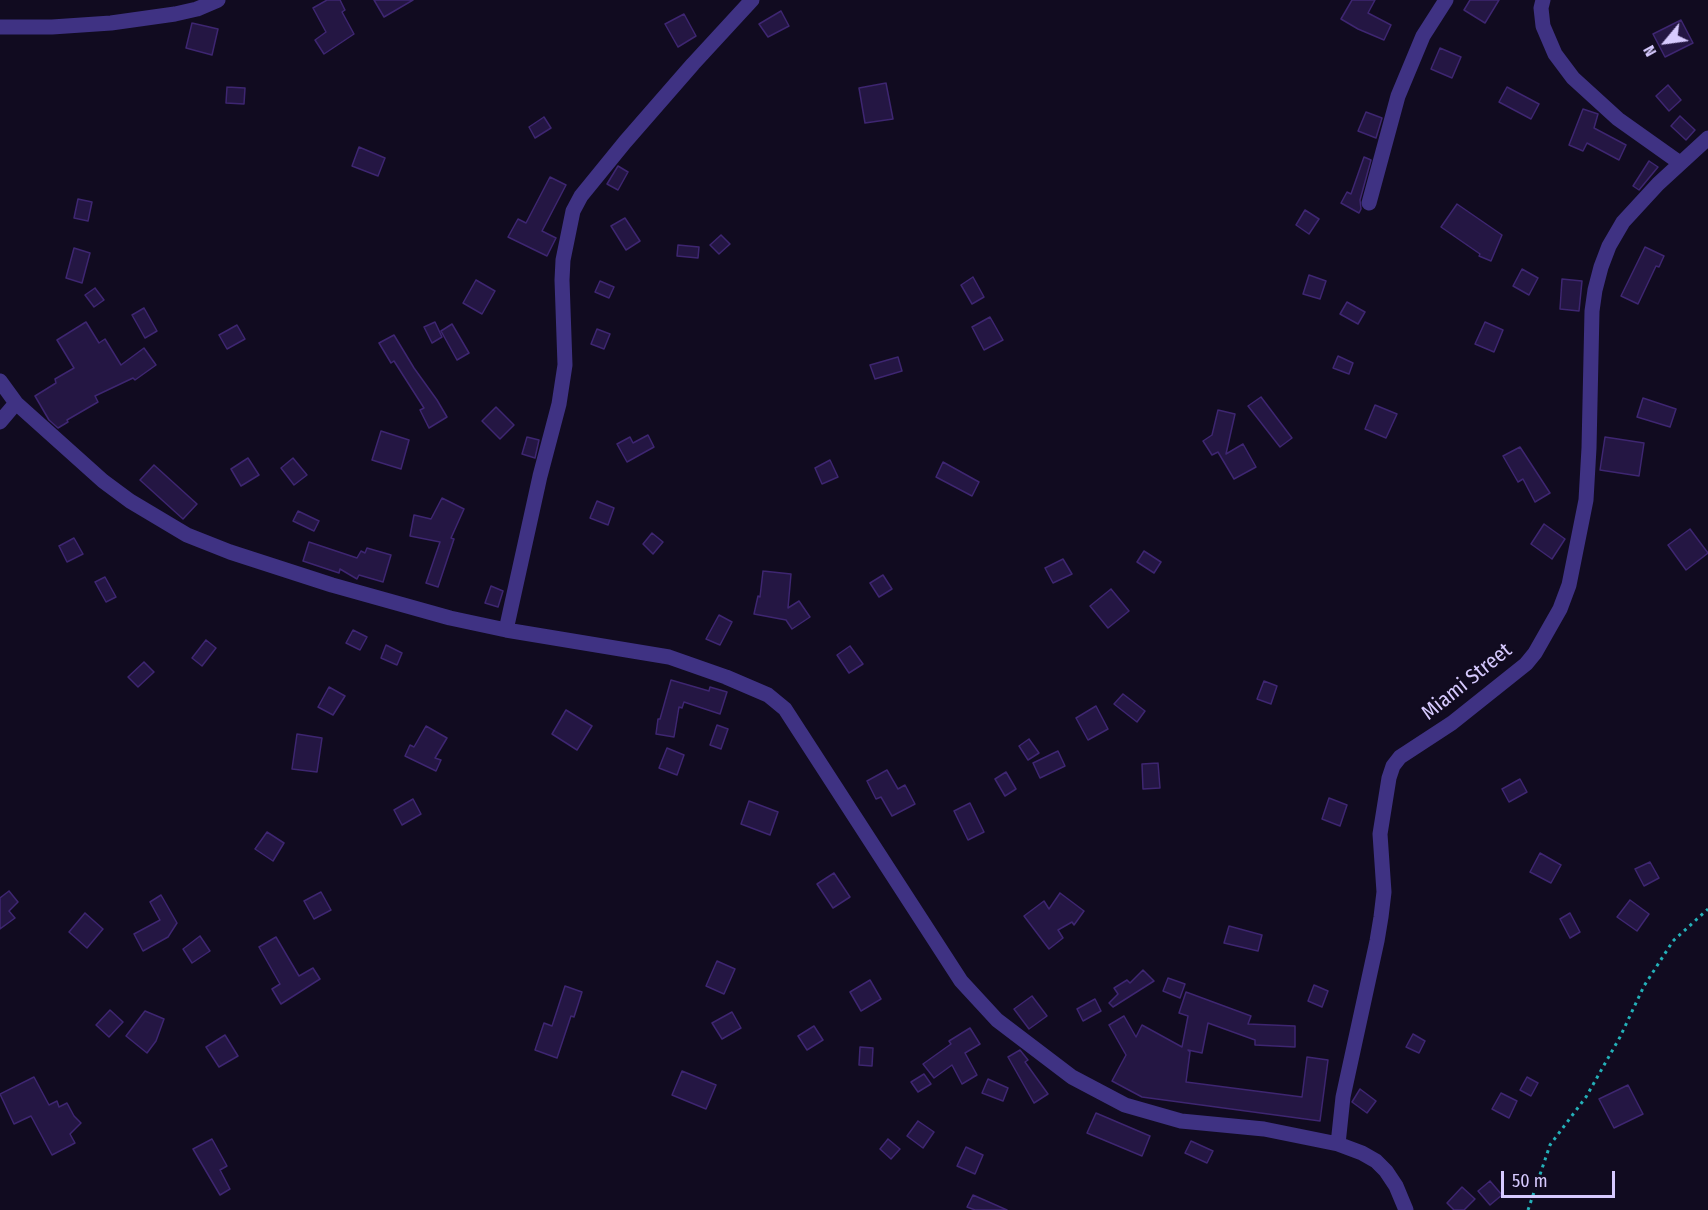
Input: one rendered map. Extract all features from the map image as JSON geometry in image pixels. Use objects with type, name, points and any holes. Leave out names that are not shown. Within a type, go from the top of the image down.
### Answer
[{"type":"street","points":[[0,27],[67,26],[138,20],[187,11],[218,0]]},
{"type":"street","points":[[506,630],[540,476],[559,404],[565,365],[563,260],[573,211],[581,196],[625,142],[752,0]]},
{"type":"street","points":[[1369,203],[1398,96],[1423,36],[1446,0]]},
{"type":"street","points":[[1543,0],[1541,8],[1543,26],[1555,54],[1573,78],[1618,119],[1680,163]]},
{"type":"street","name":"Miami Street","points":[[1338,1144],[1343,1097],[1380,925],[1384,892],[1380,834],[1393,766],[1400,757],[1452,723],[1526,664],[1545,636],[1566,597],[1586,500],[1592,311],[1595,290],[1609,246],[1623,222],[1680,163],[1708,138]]},
{"type":"street","points":[[0,381],[16,403],[103,481],[130,501],[187,535],[230,552],[332,585],[450,618],[506,630],[669,657],[768,695],[785,710],[962,981],[997,1020],[1072,1077],[1125,1105],[1181,1121],[1264,1129],[1338,1144],[1362,1153],[1376,1161],[1386,1171],[1406,1210]]},
{"type":"street","points":[[0,422],[16,403]]},
{"type":"path","points":[[1528,1210],[1550,1145],[1586,1097],[1620,1037],[1644,986],[1673,941],[1708,909]]},
{"type":"building","points":[[327,0],[340,0],[345,10],[342,12],[354,34],[324,54],[315,40],[326,32],[313,8]]},
{"type":"building","points":[[374,0],[413,0],[384,17]]},
{"type":"building","points":[[1352,0],[1375,0],[1368,13],[1391,25],[1384,40],[1341,19]]},
{"type":"building","points":[[1470,0],[1499,0],[1485,23],[1464,10]]},
{"type":"building","points":[[781,11],[789,26],[768,37],[759,24]]},
{"type":"building","points":[[684,14],[696,36],[678,47],[665,24]]},
{"type":"building","points":[[1681,20],[1693,43],[1665,57],[1653,34]]},
{"type":"building","points":[[192,23],[218,29],[212,55],[186,48]]},
{"type":"building","points":[[1440,48],[1461,57],[1452,78],[1431,69]]},
{"type":"building","points":[[886,83],[893,119],[865,123],[859,88]]},
{"type":"building","points":[[1668,85],[1681,100],[1669,111],[1656,96]]},
{"type":"building","points":[[227,87],[245,88],[244,104],[226,103]]},
{"type":"building","points":[[1507,87],[1539,104],[1531,119],[1499,102]]},
{"type":"building","points":[[1583,109],[1598,114],[1594,128],[1626,145],[1619,160],[1587,143],[1583,151],[1569,145]]},
{"type":"building","points":[[1366,112],[1382,118],[1376,138],[1358,131]]},
{"type":"building","points":[[1680,116],[1695,130],[1686,140],[1671,126]]},
{"type":"building","points":[[544,117],[551,128],[535,138],[529,127]]},
{"type":"building","points":[[359,147],[385,158],[378,176],[352,166]]},
{"type":"building","points":[[1364,157],[1371,160],[1360,200],[1359,213],[1341,203],[1347,192],[1351,194]]},
{"type":"building","points":[[1649,161],[1658,167],[1639,190],[1633,186]]},
{"type":"building","points":[[618,166],[628,172],[618,190],[607,184]]},
{"type":"building","points":[[550,177],[566,185],[542,231],[556,238],[547,256],[508,237],[518,219],[526,223]]},
{"type":"building","points":[[78,199],[92,202],[88,221],[74,218]]},
{"type":"building","points":[[1457,204],[1502,235],[1491,261],[1479,256],[1480,254],[1441,227]]},
{"type":"building","points":[[1305,210],[1319,219],[1309,234],[1296,225]]},
{"type":"building","points":[[625,218],[640,241],[626,250],[611,226]]},
{"type":"building","points":[[721,235],[730,244],[719,254],[710,245]]},
{"type":"building","points":[[678,245],[699,247],[698,258],[677,256]]},
{"type":"building","points":[[1645,247],[1664,256],[1659,267],[1656,266],[1638,304],[1621,296]]},
{"type":"building","points":[[74,248],[90,253],[82,283],[66,278]]},
{"type":"building","points":[[1522,269],[1538,278],[1529,295],[1513,286]]},
{"type":"building","points":[[1309,275],[1326,281],[1320,299],[1303,294]]},
{"type":"building","points":[[973,277],[984,297],[972,304],[961,285]]},
{"type":"building","points":[[1562,279],[1582,281],[1579,311],[1560,309]]},
{"type":"building","points":[[476,280],[495,291],[482,314],[463,303]]},
{"type":"building","points":[[600,281],[614,287],[609,298],[595,292]]},
{"type":"building","points":[[95,288],[104,300],[94,307],[85,295]]},
{"type":"building","points":[[1347,302],[1365,312],[1358,324],[1340,314]]},
{"type":"building","points":[[144,308],[157,331],[145,338],[132,315]]},
{"type":"building","points":[[990,317],[1003,340],[984,350],[972,327]]},
{"type":"building","points":[[86,322],[99,343],[105,339],[121,365],[144,348],[156,365],[135,380],[133,378],[95,396],[98,402],[67,420],[68,422],[58,428],[49,420],[35,396],[56,383],[55,379],[74,368],[57,340]]},
{"type":"building","points":[[435,322],[442,337],[432,343],[424,327]]},
{"type":"building","points":[[1485,322],[1503,330],[1494,352],[1475,344]]},
{"type":"building","points":[[452,324],[469,353],[457,360],[441,331]]},
{"type":"building","points":[[237,325],[245,339],[227,349],[219,335]]},
{"type":"building","points":[[597,329],[610,334],[604,349],[591,344]]},
{"type":"building","points":[[394,335],[447,417],[429,428],[420,410],[424,408],[394,361],[391,363],[379,343]]},
{"type":"building","points":[[1338,356],[1353,363],[1349,374],[1333,368]]},
{"type":"building","points":[[898,357],[902,371],[875,379],[870,365]]},
{"type":"building","points":[[1261,397],[1292,438],[1280,447],[1248,406]]},
{"type":"building","points":[[1643,398],[1676,409],[1670,427],[1637,417]]},
{"type":"building","points":[[1375,405],[1397,414],[1386,438],[1365,429]]},
{"type":"building","points":[[496,407],[514,425],[500,439],[482,421]]},
{"type":"building","points":[[1218,410],[1235,414],[1226,454],[1243,444],[1256,467],[1234,479],[1218,452],[1212,455],[1203,441],[1212,435]]},
{"type":"building","points":[[381,431],[409,440],[401,469],[372,460]]},
{"type":"building","points":[[648,435],[654,447],[627,462],[617,444],[630,437],[633,443]]},
{"type":"building","points":[[527,437],[539,440],[535,458],[522,454]]},
{"type":"building","points":[[1605,437],[1644,443],[1639,476],[1600,470]]},
{"type":"building","points":[[1520,447],[1550,493],[1535,502],[1523,479],[1518,482],[1503,456]]},
{"type":"building","points":[[248,458],[259,475],[241,486],[231,469]]},
{"type":"building","points":[[293,458],[307,475],[294,485],[281,468]]},
{"type":"building","points":[[830,460],[838,477],[822,484],[815,468]]},
{"type":"building","points":[[943,462],[979,482],[972,496],[936,477]]},
{"type":"building","points":[[154,465],[197,504],[183,519],[140,480]]},
{"type":"building","points":[[442,498],[464,509],[451,538],[454,539],[438,587],[426,583],[440,542],[410,536],[414,515],[431,519]]},
{"type":"building","points":[[597,501],[614,508],[608,525],[590,518]]},
{"type":"building","points":[[298,511],[319,521],[314,531],[293,521]]},
{"type":"building","points":[[1544,524],[1565,539],[1552,559],[1531,544]]},
{"type":"building","points":[[1690,529],[1708,553],[1686,570],[1668,545]]},
{"type":"building","points":[[652,533],[663,542],[653,554],[643,544]]},
{"type":"building","points":[[74,538],[83,554],[67,562],[59,546]]},
{"type":"building","points":[[309,542],[357,558],[361,551],[365,553],[367,548],[391,555],[383,582],[359,575],[357,579],[340,569],[339,573],[303,561]]},
{"type":"building","points":[[1144,551],[1161,562],[1154,573],[1137,562]]},
{"type":"building","points":[[1063,559],[1072,574],[1053,583],[1045,568]]},
{"type":"building","points":[[763,571],[791,574],[788,608],[799,601],[810,617],[792,629],[786,620],[754,614],[758,596],[760,597]]},
{"type":"building","points":[[883,575],[892,589],[879,597],[870,583]]},
{"type":"building","points":[[105,577],[116,597],[106,602],[95,582]]},
{"type":"building","points":[[491,586],[503,591],[498,607],[485,603]]},
{"type":"building","points":[[1111,589],[1129,611],[1108,628],[1090,606]]},
{"type":"building","points":[[719,615],[732,622],[720,645],[706,639]]},
{"type":"building","points":[[353,630],[367,637],[360,650],[346,643]]},
{"type":"building","points":[[206,640],[216,648],[202,666],[192,658]]},
{"type":"building","points":[[386,645],[402,653],[397,665],[381,658]]},
{"type":"building","points":[[850,646],[863,664],[849,673],[837,655]]},
{"type":"building","points":[[144,662],[154,672],[138,687],[128,677]]},
{"type":"building","points":[[671,680],[709,691],[710,687],[727,692],[720,714],[684,702],[682,708],[679,707],[674,737],[656,734],[658,719],[660,719]]},
{"type":"building","points":[[1264,681],[1277,686],[1271,704],[1257,699]]},
{"type":"building","points":[[329,687],[345,696],[333,715],[318,707]]},
{"type":"building","points":[[1123,694],[1145,711],[1137,722],[1114,704]]},
{"type":"building","points":[[1096,706],[1108,729],[1088,740],[1076,718]]},
{"type":"building","points":[[566,710],[592,726],[577,750],[552,734]]},
{"type":"building","points":[[717,725],[728,729],[721,749],[710,745]]},
{"type":"building","points":[[426,726],[447,738],[435,758],[441,760],[436,771],[405,756],[410,745],[414,747]]},
{"type":"building","points":[[297,734],[322,738],[317,772],[292,769]]},
{"type":"building","points":[[1029,739],[1039,753],[1028,760],[1019,746]]},
{"type":"building","points":[[667,748],[684,755],[677,775],[659,768]]},
{"type":"building","points":[[1058,751],[1065,766],[1040,778],[1033,763]]},
{"type":"building","points":[[1158,763],[1160,788],[1143,789],[1142,764]]},
{"type":"building","points":[[887,770],[898,789],[905,785],[915,804],[892,816],[881,797],[876,799],[867,781]]},
{"type":"building","points":[[1006,772],[1016,789],[1005,796],[995,779]]},
{"type":"building","points":[[1520,779],[1527,792],[1509,802],[1502,789]]},
{"type":"building","points":[[1329,798],[1347,805],[1340,826],[1322,819]]},
{"type":"building","points":[[413,799],[421,814],[402,825],[394,810]]},
{"type":"building","points":[[749,801],[778,812],[770,835],[741,824]]},
{"type":"building","points":[[970,803],[984,832],[968,840],[954,811]]},
{"type":"building","points":[[267,832],[284,843],[273,861],[255,849]]},
{"type":"building","points":[[1540,853],[1561,865],[1551,883],[1530,872]]},
{"type":"building","points":[[1650,862],[1659,878],[1644,886],[1635,869]]},
{"type":"building","points":[[834,873],[850,897],[833,908],[817,884]]},
{"type":"building","points":[[9,891],[18,902],[9,911],[15,918],[0,929],[0,898]]},
{"type":"building","points":[[321,892],[331,910],[314,919],[304,901]]},
{"type":"building","points":[[1060,893],[1084,911],[1074,925],[1072,922],[1058,930],[1063,938],[1049,949],[1024,916],[1044,901],[1049,909]]},
{"type":"building","points":[[161,895],[177,923],[168,937],[143,951],[134,934],[160,920],[150,902]]},
{"type":"building","points":[[1630,900],[1649,914],[1637,931],[1617,917]]},
{"type":"building","points":[[85,913],[103,929],[87,948],[69,932]]},
{"type":"building","points":[[1570,913],[1580,932],[1570,938],[1560,919]]},
{"type":"building","points":[[1229,926],[1262,935],[1258,951],[1224,943]]},
{"type":"building","points":[[200,936],[210,951],[192,963],[183,949]]},
{"type":"building","points":[[276,937],[299,976],[313,968],[320,979],[281,1004],[272,989],[280,984],[259,947]]},
{"type":"building","points":[[717,961],[735,969],[724,994],[706,986]]},
{"type":"building","points":[[1143,970],[1154,981],[1113,1007],[1109,1003],[1118,994],[1114,988],[1127,980],[1130,983]]},
{"type":"building","points":[[1168,978],[1185,984],[1180,998],[1163,991]]},
{"type":"building","points":[[870,980],[881,999],[861,1011],[850,992]]},
{"type":"building","points":[[1314,985],[1328,991],[1322,1007],[1308,1001]]},
{"type":"building","points":[[565,986],[582,992],[557,1058],[535,1050],[544,1023],[552,1026]]},
{"type":"building","points":[[1186,992],[1251,1016],[1248,1024],[1295,1026],[1295,1047],[1255,1045],[1255,1040],[1208,1023],[1202,1053],[1188,1050],[1190,1052],[1186,1082],[1302,1097],[1307,1057],[1328,1060],[1320,1121],[1142,1097],[1112,1081],[1126,1055],[1109,1025],[1124,1016],[1136,1037],[1142,1025],[1182,1047],[1188,1016],[1179,1013]]},
{"type":"building","points":[[1032,996],[1047,1016],[1029,1029],[1014,1009]]},
{"type":"building","points":[[1095,999],[1101,1011],[1083,1021],[1077,1009]]},
{"type":"building","points":[[110,1010],[123,1022],[109,1037],[96,1025]]},
{"type":"building","points":[[145,1011],[164,1019],[156,1041],[147,1053],[126,1036]]},
{"type":"building","points":[[732,1012],[741,1028],[722,1039],[712,1023]]},
{"type":"building","points":[[814,1026],[823,1040],[807,1050],[798,1036]]},
{"type":"building","points":[[970,1028],[980,1044],[965,1053],[977,1075],[962,1084],[952,1065],[934,1078],[923,1064],[951,1044],[949,1041]]},
{"type":"building","points":[[1413,1034],[1425,1041],[1419,1053],[1406,1047]]},
{"type":"building","points":[[225,1035],[238,1056],[219,1067],[206,1047]]},
{"type":"building","points":[[860,1047],[873,1048],[872,1066],[859,1065]]},
{"type":"building","points":[[1020,1050],[1028,1060],[1025,1062],[1048,1094],[1034,1103],[1008,1057]]},
{"type":"building","points":[[682,1071],[716,1085],[706,1109],[672,1095]]},
{"type":"building","points":[[924,1074],[931,1084],[918,1092],[911,1082]]},
{"type":"building","points":[[34,1077],[49,1105],[57,1101],[59,1107],[67,1103],[81,1123],[70,1134],[75,1143],[52,1155],[31,1116],[14,1124],[0,1094]]},
{"type":"building","points":[[1527,1077],[1538,1083],[1531,1096],[1520,1090]]},
{"type":"building","points":[[988,1079],[1008,1088],[1003,1101],[982,1093]]},
{"type":"building","points":[[1628,1085],[1643,1114],[1614,1128],[1599,1099]]},
{"type":"building","points":[[1360,1089],[1376,1101],[1367,1113],[1352,1102]]},
{"type":"building","points":[[1501,1093],[1517,1101],[1509,1118],[1492,1109]]},
{"type":"building","points":[[1096,1113],[1150,1136],[1142,1156],[1087,1133]]},
{"type":"building","points":[[918,1121],[934,1132],[923,1148],[907,1136]]},
{"type":"building","points":[[212,1139],[227,1166],[220,1170],[230,1189],[220,1195],[193,1149]]},
{"type":"building","points":[[888,1139],[900,1149],[891,1159],[880,1149]]},
{"type":"building","points":[[1191,1141],[1213,1151],[1207,1163],[1185,1153]]},
{"type":"building","points":[[966,1147],[983,1155],[975,1174],[957,1166]]},
{"type":"building","points":[[1490,1181],[1502,1195],[1490,1205],[1478,1191]]},
{"type":"building","points":[[1462,1187],[1475,1199],[1464,1210],[1454,1210],[1447,1203]]},
{"type":"building","points":[[973,1195],[1007,1210],[975,1210],[967,1207]]}]
